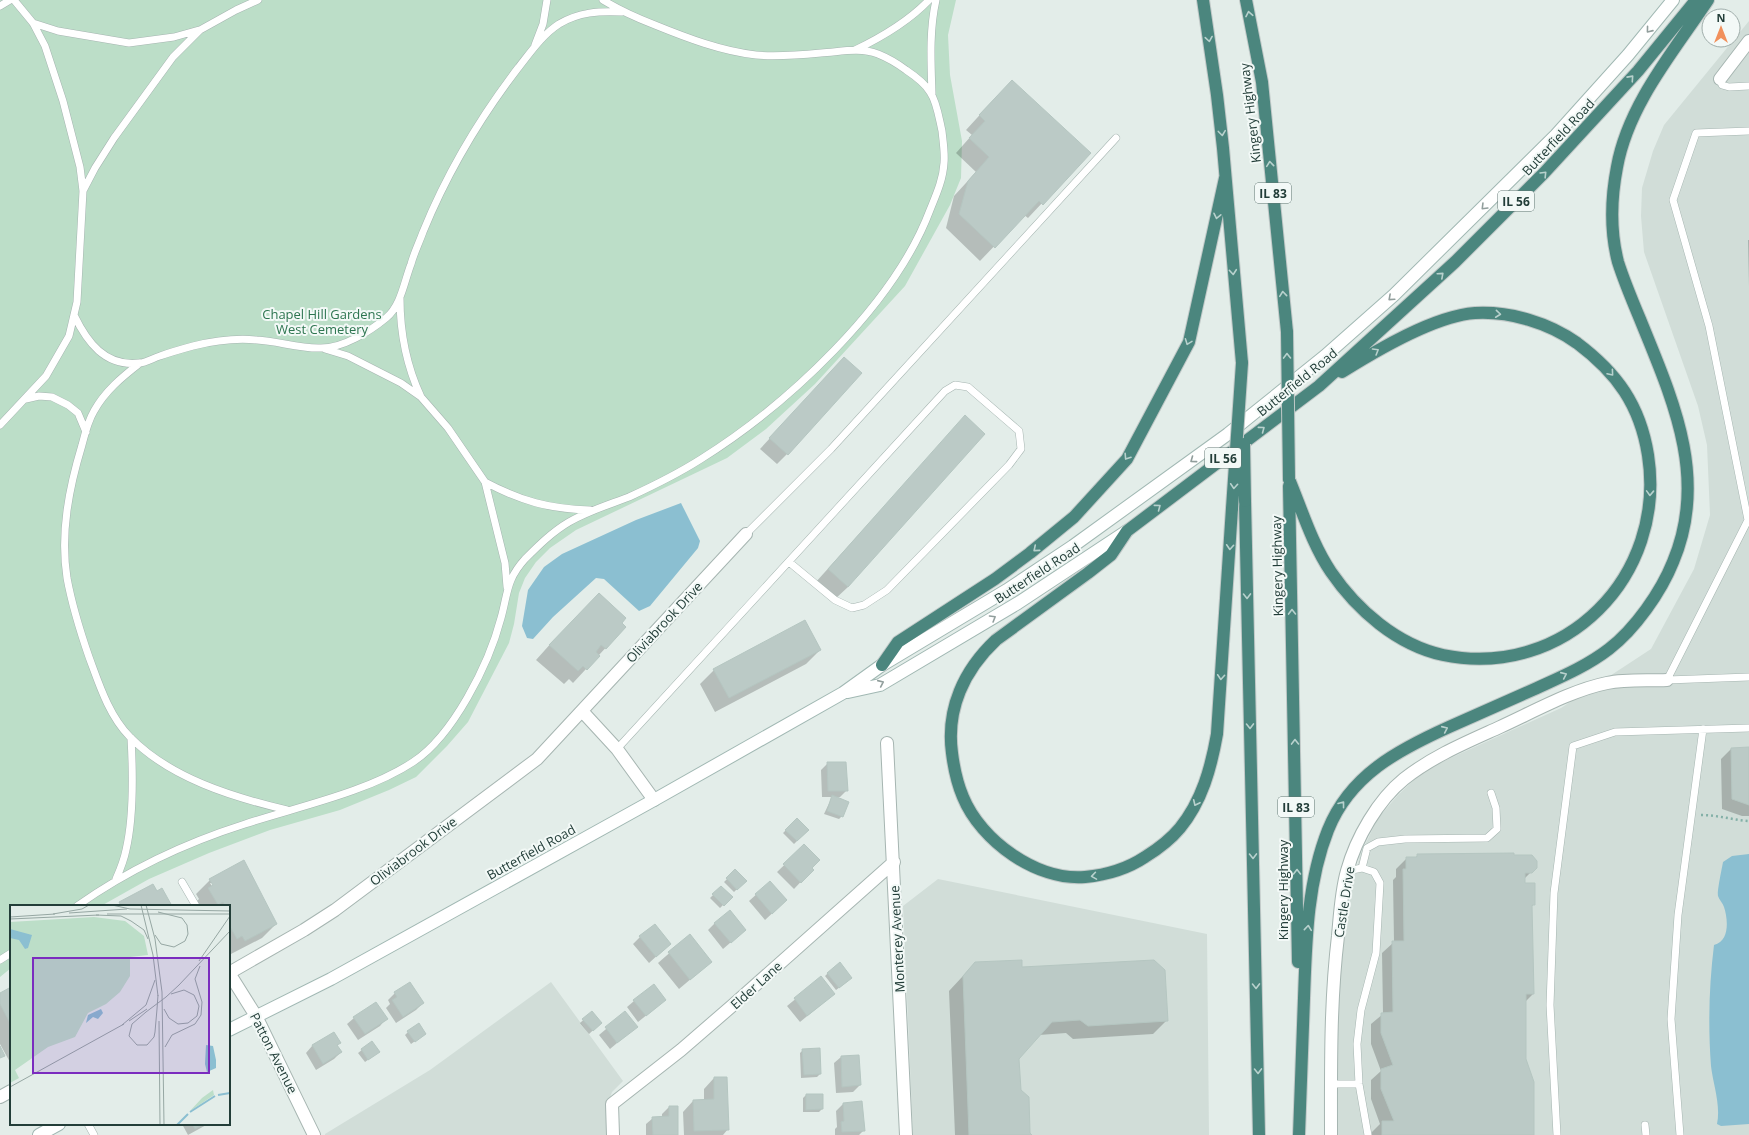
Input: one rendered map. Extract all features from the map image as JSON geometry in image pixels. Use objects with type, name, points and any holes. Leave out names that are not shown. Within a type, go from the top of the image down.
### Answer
[{"type":"highway","points":[[1202,0],[1217,95],[1223,148],[1242,363],[1259,1135]]},
{"type":"highway","name":"Kingery Highway","points":[[1246,0],[1262,82],[1287,332],[1296,831],[1299,1135]]},
{"type":"highway","name":"Butterfield Road","points":[[1127,530],[1319,386],[1455,262],[1544,173],[1638,71],[1696,0]]},
{"type":"highway","points":[[1299,1135],[1305,951],[1312,892],[1327,831],[1338,809],[1355,788],[1380,763],[1408,746],[1574,671],[1610,648],[1638,620],[1660,588],[1673,562],[1682,535],[1687,503],[1687,466],[1682,432],[1667,385],[1618,262],[1613,232],[1612,208],[1617,166],[1632,118],[1644,96],[1708,0]]},
{"type":"highway","points":[[882,665],[898,642],[994,579],[1030,553],[1074,517],[1127,459],[1189,342],[1225,178]]},
{"type":"highway","points":[[1289,479],[1320,553],[1331,572],[1350,597],[1369,616],[1391,632],[1414,644],[1440,654],[1466,658],[1495,657],[1517,654],[1541,647],[1586,622],[1616,591],[1630,569],[1647,524],[1650,496],[1650,471],[1641,423],[1627,396],[1605,366],[1568,337],[1541,324],[1519,317],[1475,313],[1454,317],[1385,345],[1319,386]]},
{"type":"highway","points":[[1127,530],[1111,555],[996,640],[982,653],[964,680],[952,717],[950,743],[954,774],[963,799],[977,822],[994,841],[1010,854],[1029,864],[1057,875],[1084,877],[1108,874],[1134,864],[1160,848],[1179,829],[1194,809],[1205,783],[1212,760],[1217,734],[1242,363]]},
{"type":"street","name":"Butterfield Road","points":[[230,1029],[331,979],[654,800],[843,693],[882,665],[1007,590],[1073,546],[1228,434],[1325,356],[1394,295],[1556,135],[1628,55],[1673,0]]},
{"type":"street","points":[[1720,79],[1749,41]]},
{"type":"street","name":"Butterfield Road","points":[[843,693],[880,685],[1018,603],[1127,530]]},
{"type":"street","name":"Oliviabrook Drive","points":[[230,971],[335,910],[536,759],[746,534]]},
{"type":"street","name":"Castle Drive","points":[[1330,1135],[1331,1011],[1342,898],[1347,871],[1356,845],[1365,826],[1383,802],[1403,780],[1431,760],[1462,744],[1585,689],[1608,683],[1667,680]]},
{"type":"street","points":[[582,711],[617,749],[654,800]]},
{"type":"street","name":"Monterey Avenue","points":[[887,743],[894,862],[906,1135]]},
{"type":"street","name":"Elder Lane","points":[[613,1135],[612,1104],[614,1102],[728,1010],[894,862]]},
{"type":"street","name":"Patton Avenue","points":[[230,971],[256,1016],[314,1135]]},
{"type":"street","points":[[0,1097],[10,1092]]},
{"type":"street","points":[[38,1135],[57,1125]]},
{"type":"lane","points":[[0,6],[10,0]]},
{"type":"lane","points":[[0,425],[46,376],[69,336],[77,302],[83,191],[80,167],[63,101],[45,46],[33,23],[14,0]]},
{"type":"lane","points":[[33,23],[58,32],[129,43],[174,37],[200,30],[236,10],[258,0]]},
{"type":"lane","points":[[534,47],[543,24],[547,0]]},
{"type":"lane","points":[[603,0],[625,12],[682,36],[721,48],[757,55],[795,55],[855,50],[876,53],[917,77],[932,94]]},
{"type":"lane","points":[[855,50],[878,39],[899,26],[919,11],[928,0]]},
{"type":"lane","points":[[507,587],[520,564],[539,545],[564,524],[591,510],[629,496],[700,460],[761,417],[824,361],[880,296],[907,257],[925,224],[939,186],[944,162],[943,138],[939,115],[932,94],[931,40],[933,13],[936,0]]},
{"type":"lane","points":[[320,348],[335,346],[351,340],[387,317],[400,297],[423,232],[438,196],[458,158],[482,119],[534,47],[559,25],[575,17],[600,11],[625,12]]},
{"type":"lane","points":[[83,191],[95,168],[114,138],[153,82],[173,57],[200,30]]},
{"type":"lane","points":[[1720,79],[1722,85],[1730,87],[1749,86]]},
{"type":"lane","points":[[1749,131],[1696,133],[1673,200],[1709,326],[1748,520],[1667,680],[1749,677]]},
{"type":"lane","points":[[746,534],[831,449],[1027,237],[1116,138]]},
{"type":"lane","points":[[400,297],[400,311],[407,357],[414,381],[421,397]]},
{"type":"lane","points":[[74,315],[83,334],[95,348],[108,358],[122,363],[140,363],[194,346],[226,341],[256,340],[320,348],[348,356],[401,383],[421,397],[448,428],[485,482],[505,563],[507,587],[502,617],[491,648],[455,717],[437,743],[413,762],[383,778],[346,792],[239,825],[190,844],[116,879],[78,905]]},
{"type":"lane","points":[[140,363],[117,381],[94,411],[78,458],[65,524],[65,554],[67,578],[82,636],[104,696],[119,724],[131,738],[174,770],[199,783],[234,796],[287,810]]},
{"type":"lane","points":[[617,749],[945,391],[955,385],[968,387],[1019,431],[1021,449],[1009,465],[887,590],[864,605],[852,608],[835,600],[789,562]]},
{"type":"lane","points":[[26,399],[39,396],[52,397],[68,405],[78,413],[86,432]]},
{"type":"lane","points":[[485,482],[526,501],[548,507],[591,510]]},
{"type":"lane","points":[[1557,1135],[1550,1005],[1554,893],[1573,746],[1615,732],[1749,728]]},
{"type":"lane","points":[[1680,1135],[1671,1019],[1678,915],[1703,729]]},
{"type":"lane","points":[[116,879],[126,850],[129,825],[132,794],[131,738]]},
{"type":"lane","points":[[1362,868],[1367,848],[1378,842],[1405,839],[1487,838],[1498,829],[1496,808],[1491,793]]},
{"type":"lane","points":[[1347,871],[1362,868],[1374,872],[1380,883],[1376,953],[1361,1010],[1357,1044],[1358,1084],[1368,1135]]},
{"type":"lane","points":[[182,882],[195,905]]},
{"type":"lane","points":[[0,960],[10,954]]},
{"type":"lane","points":[[1331,1084],[1358,1084]]},
{"type":"lane","points":[[89,1125],[94,1135]]},
{"type":"lane","points":[[1645,1125],[1646,1135]]},
{"type":"path","points":[[1691,815],[1718,815],[1734,820],[1749,821]]},
{"type":"shaded area","points":[[1749,21],[1749,1135],[1338,1135],[1337,1032],[1341,967],[1347,918],[1352,885],[1360,855],[1378,818],[1398,795],[1417,777],[1435,765],[1561,708],[1651,649],[1694,569],[1710,515],[1707,445],[1698,406],[1644,252],[1641,216],[1642,188],[1653,151],[1664,125],[1727,48],[1741,48],[1741,31]]},
{"type":"shaded area","points":[[938,879],[1207,934],[1209,1135],[913,1135],[903,906]]},
{"type":"shaded area","points":[[551,982],[623,1081],[612,1092],[606,1109],[607,1135],[325,1135],[430,1070]]},
{"type":"green space","name":"Chapel Hill Gardens West Cemetery","points":[[0,0],[956,0],[948,35],[950,75],[962,141],[961,178],[950,205],[905,286],[815,384],[766,429],[727,458],[576,530],[550,548],[536,562],[525,578],[519,593],[509,643],[468,722],[447,746],[416,777],[340,810],[270,830],[209,853],[149,879],[103,905],[10,905],[10,969],[0,977]]},
{"type":"water","points":[[681,503],[700,541],[698,548],[650,606],[639,611],[604,579],[596,578],[553,617],[533,639],[527,638],[522,626],[528,590],[544,567],[562,554],[636,520]]},
{"type":"water","points":[[1749,854],[1749,1124],[1721,1126],[1717,1124],[1718,1109],[1711,1066],[1709,1021],[1714,945],[1723,939],[1727,923],[1723,906],[1718,896],[1718,889],[1723,862],[1732,856]]},
{"type":"building","points":[[1012,80],[1091,153],[1043,205],[1039,201],[995,248],[959,214],[968,181],[989,157],[969,138],[985,121],[979,115]]},
{"type":"building","points":[[844,357],[862,373],[788,455],[769,438]]},
{"type":"building","points":[[965,415],[985,434],[848,587],[828,569]]},
{"type":"building","points":[[599,593],[626,618],[622,623],[626,627],[606,649],[601,645],[596,652],[600,656],[587,670],[583,666],[578,671],[549,645]]},
{"type":"building","points":[[805,620],[821,650],[729,698],[713,669]]},
{"type":"building","points":[[1749,747],[1749,805],[1732,799],[1731,748]]},
{"type":"building","points":[[827,762],[846,762],[848,791],[828,791]]},
{"type":"building","points":[[832,795],[849,802],[843,817],[827,811]]},
{"type":"building","points":[[797,818],[809,830],[797,841],[785,830]]},
{"type":"building","points":[[804,844],[820,860],[812,868],[814,870],[801,883],[783,864]]},
{"type":"building","points":[[1514,853],[1514,855],[1532,855],[1537,861],[1537,868],[1532,873],[1525,873],[1525,883],[1535,883],[1535,905],[1532,905],[1534,994],[1526,994],[1526,1059],[1534,1082],[1534,1135],[1382,1135],[1382,1121],[1394,1121],[1381,1089],[1381,1069],[1393,1065],[1381,1033],[1381,1013],[1393,1012],[1392,941],[1404,941],[1403,869],[1406,869],[1406,857],[1417,857],[1417,854]]},
{"type":"building","points":[[244,860],[277,924],[245,941],[242,936],[237,939],[230,927],[230,905],[224,905],[223,902],[218,905],[208,888],[213,885],[209,879]]},
{"type":"building","points":[[735,869],[747,881],[737,890],[726,878]]},
{"type":"building","points":[[770,881],[787,900],[772,914],[755,894]]},
{"type":"building","points":[[153,884],[157,891],[162,888],[171,905],[120,905],[119,902]]},
{"type":"building","points":[[721,886],[733,897],[724,906],[712,894]]},
{"type":"building","points":[[730,910],[746,930],[731,943],[714,923]]},
{"type":"building","points":[[655,924],[671,944],[656,957],[639,936]]},
{"type":"building","points":[[690,934],[712,962],[690,980],[668,952]]},
{"type":"building","points":[[1022,960],[1022,967],[1154,960],[1165,970],[1168,1021],[1088,1026],[1080,1020],[1052,1022],[1019,1059],[1021,1090],[1029,1097],[1030,1133],[1032,1135],[969,1135],[963,976],[975,962]]},
{"type":"building","points":[[840,962],[852,978],[839,988],[827,973]]},
{"type":"building","points":[[821,976],[835,994],[807,1016],[794,998]]},
{"type":"building","points":[[410,982],[424,1003],[403,1017],[392,1000],[397,997],[394,992]]},
{"type":"building","points":[[654,984],[666,1000],[646,1016],[633,1000]]},
{"type":"building","points":[[10,988],[10,1023],[0,1004],[0,993]]},
{"type":"building","points":[[376,1002],[388,1019],[365,1034],[353,1017]]},
{"type":"building","points":[[592,1011],[602,1023],[593,1031],[582,1019]]},
{"type":"building","points":[[625,1011],[638,1027],[617,1043],[605,1027]]},
{"type":"building","points":[[419,1023],[426,1034],[415,1042],[407,1031]]},
{"type":"building","points":[[334,1032],[341,1043],[337,1045],[342,1052],[323,1064],[312,1045]]},
{"type":"building","points":[[372,1041],[380,1052],[368,1060],[361,1049]]},
{"type":"building","points":[[0,1046],[5,1056],[0,1058]]},
{"type":"building","points":[[820,1048],[821,1074],[804,1075],[802,1049]]},
{"type":"building","points":[[859,1055],[861,1085],[842,1087],[841,1056]]},
{"type":"building","points":[[714,1077],[727,1077],[729,1130],[694,1131],[693,1100],[714,1099]]},
{"type":"building","points":[[806,1094],[823,1094],[823,1109],[806,1110]]},
{"type":"building","points":[[862,1101],[865,1131],[842,1132],[841,1122],[844,1121],[843,1103]]},
{"type":"building","points":[[669,1106],[678,1106],[678,1135],[653,1135],[652,1117],[669,1116]]},
{"type":"building","points":[[193,1125],[202,1125],[195,1129]]}]
